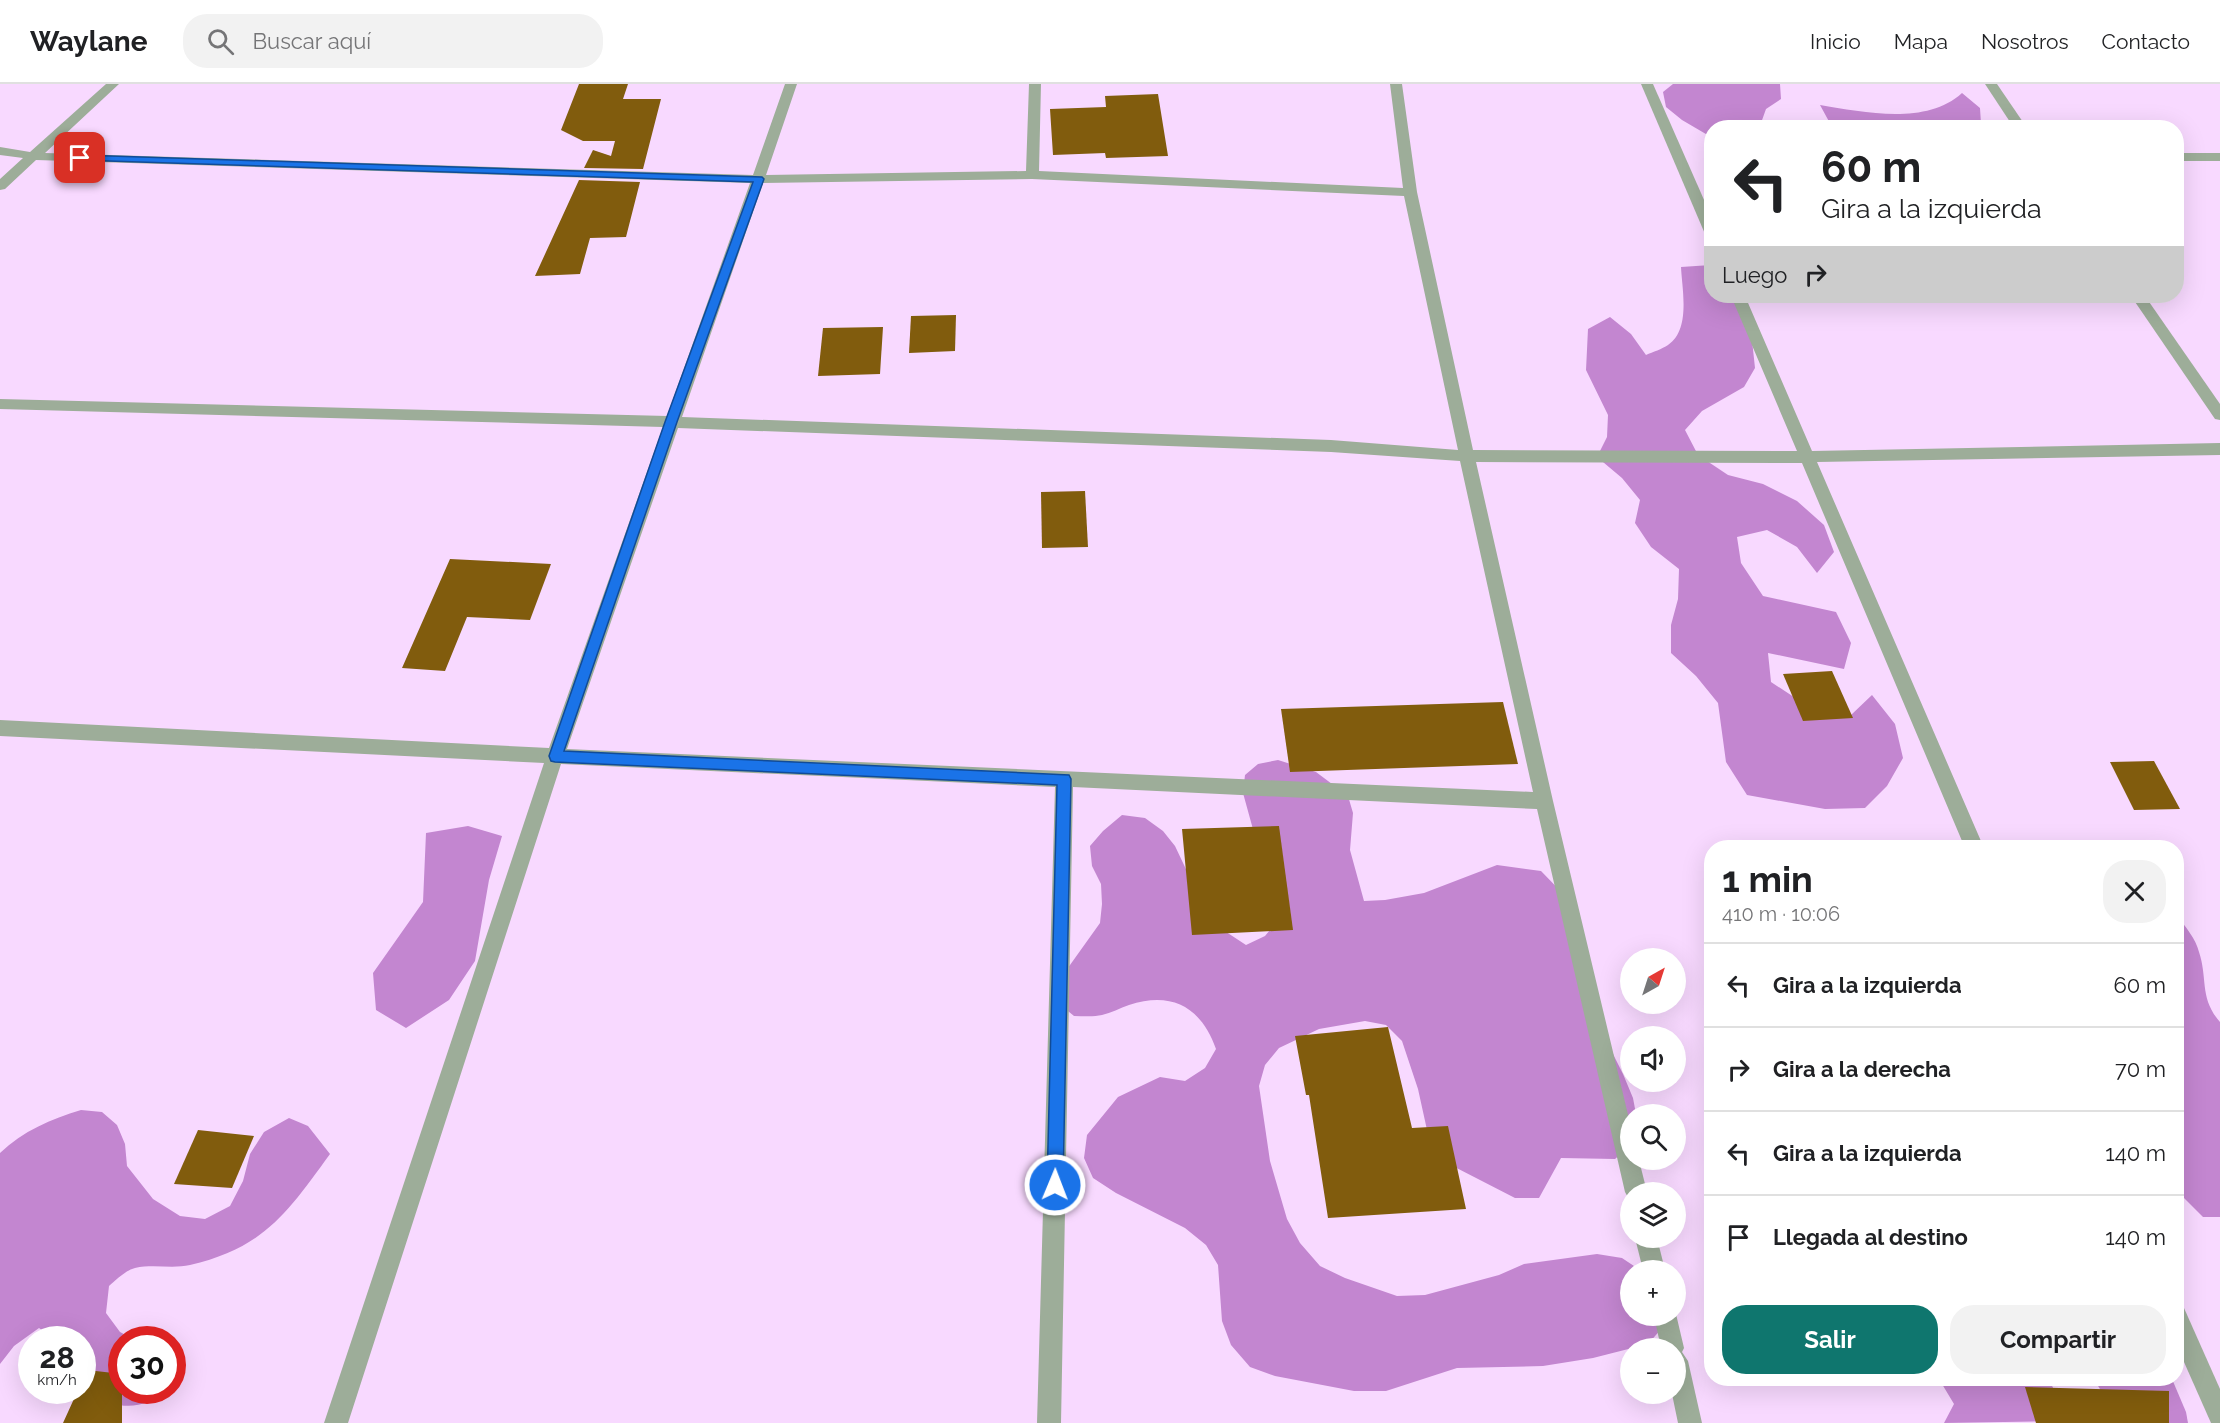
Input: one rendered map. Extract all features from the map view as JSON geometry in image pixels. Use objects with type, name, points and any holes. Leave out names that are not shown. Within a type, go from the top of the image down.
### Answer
[{"type":"street","points":[[0,186],[114,84]]},
{"type":"street","points":[[336,1423],[555,756],[791,84]]},
{"type":"street","points":[[1032,175],[1035,84]]},
{"type":"street","points":[[1396,84],[1410,192],[1467,456],[1544,801],[1634,1182]]},
{"type":"street","points":[[1647,84],[1704,216]]},
{"type":"street","points":[[1991,84],[2016,120]]},
{"type":"street","points":[[0,151],[33,156],[759,179],[1032,175],[1410,192]]},
{"type":"street","points":[[2184,157],[2220,157]]},
{"type":"street","points":[[1741,303],[1972,840]]},
{"type":"street","points":[[2143,303],[2220,415]]},
{"type":"street","points":[[0,404],[671,422],[1331,446],[1467,456],[1807,457],[2220,449]]},
{"type":"street","points":[[0,728],[1544,801]]},
{"type":"street","points":[[1050,1423],[1064,779]]},
{"type":"street","points":[[2184,1334],[2220,1417]]},
{"type":"street","points":[[1686,1404],[1690,1423]]},
{"type":"shaded area","points":[[1673,84],[1780,84],[1781,99],[1766,109],[1762,120],[1704,120],[1704,133],[1666,107],[1663,92]]},
{"type":"shaded area","points":[[1962,93],[1980,108],[1981,120],[1828,120],[1820,105],[1894,114],[1931,110]]},
{"type":"shaded area","points":[[1704,265],[1704,303],[1748,303],[1755,368],[1744,387],[1702,411],[1685,430],[1698,455],[1728,475],[1763,484],[1797,501],[1824,525],[1834,552],[1817,573],[1797,547],[1767,530],[1737,537],[1741,563],[1763,596],[1836,612],[1851,643],[1844,669],[1768,653],[1771,682],[1806,705],[1851,715],[1872,695],[1895,724],[1903,758],[1887,786],[1865,808],[1825,809],[1747,795],[1726,762],[1718,703],[1696,676],[1671,653],[1671,625],[1678,599],[1679,569],[1651,547],[1635,523],[1640,500],[1622,478],[1597,457],[1607,437],[1608,415],[1586,370],[1588,329],[1610,317],[1631,334],[1646,355],[1668,345],[1680,330],[1684,309],[1681,267]]},
{"type":"shaded area","points":[[1278,760],[1316,772],[1348,796],[1353,813],[1350,850],[1364,901],[1424,893],[1497,865],[1541,871],[1573,904],[1601,1030],[1620,1068],[1620,1092],[1630,1092],[1634,1104],[1620,1104],[1620,1155],[1615,1159],[1561,1158],[1539,1198],[1515,1198],[1443,1161],[1429,1139],[1418,1089],[1402,1041],[1386,1025],[1365,1021],[1319,1029],[1279,1048],[1265,1065],[1259,1086],[1270,1161],[1287,1219],[1300,1243],[1320,1266],[1345,1278],[1397,1296],[1425,1295],[1499,1275],[1524,1264],[1597,1254],[1622,1258],[1625,1260],[1620,1260],[1620,1326],[1663,1326],[1653,1338],[1620,1338],[1620,1351],[1543,1366],[1457,1368],[1386,1391],[1354,1391],[1275,1376],[1250,1367],[1231,1345],[1222,1321],[1218,1265],[1206,1245],[1185,1228],[1116,1193],[1093,1178],[1084,1158],[1087,1135],[1118,1097],[1160,1077],[1185,1081],[1205,1068],[1216,1049],[1202,1022],[1183,1006],[1171,1002],[1144,1001],[1099,1016],[1074,1016],[1057,1002],[1060,979],[1100,923],[1101,884],[1092,866],[1090,846],[1122,815],[1145,818],[1163,831],[1175,846],[1211,922],[1246,945],[1265,936],[1278,920],[1243,793],[1245,775],[1258,764]]},
{"type":"shaded area","points":[[468,826],[502,836],[489,880],[475,961],[449,1000],[406,1028],[376,1010],[373,973],[423,902],[426,833]]},
{"type":"shaded area","points":[[2184,925],[2198,947],[2206,996],[2213,1013],[2220,1022],[2220,1217],[2203,1217],[2184,1198]]},
{"type":"shaded area","points":[[81,1110],[102,1112],[117,1125],[125,1144],[127,1166],[153,1199],[180,1216],[205,1219],[230,1206],[243,1181],[250,1154],[264,1132],[289,1118],[308,1126],[330,1154],[287,1210],[256,1238],[216,1258],[190,1265],[132,1269],[109,1286],[106,1313],[116,1326],[108,1326],[108,1401],[96,1393],[96,1326],[18,1326],[18,1343],[0,1364],[0,1153],[18,1138],[59,1117]]},
{"type":"shaded area","points":[[1943,1386],[2052,1386],[2068,1421],[1944,1423],[1954,1404]]},
{"type":"shaded area","points":[[2098,1386],[2175,1386],[2188,1423],[2120,1423]]},
{"type":"shaded area","points":[[117,1404],[141,1404],[131,1406]]},
{"type":"building","points":[[579,84],[628,84],[623,99],[661,99],[643,169],[584,168],[593,150],[611,156],[615,141],[583,141],[561,130]]},
{"type":"building","points":[[1158,94],[1168,156],[1106,158],[1105,153],[1053,155],[1050,109],[1106,107],[1105,96]]},
{"type":"building","points":[[579,180],[640,182],[626,237],[590,238],[580,274],[535,276]]},
{"type":"building","points":[[956,315],[955,351],[909,353],[911,316]]},
{"type":"building","points":[[883,327],[880,374],[818,376],[823,328]]},
{"type":"building","points":[[1085,491],[1088,547],[1042,548],[1041,492]]},
{"type":"building","points":[[450,559],[551,564],[530,620],[467,617],[445,671],[402,668]]},
{"type":"building","points":[[1832,671],[1853,718],[1803,721],[1783,674]]},
{"type":"building","points":[[1503,702],[1518,764],[1290,772],[1281,709]]},
{"type":"building","points":[[2154,761],[2180,809],[2134,810],[2110,762]]},
{"type":"building","points":[[1279,826],[1293,930],[1192,935],[1182,829]]},
{"type":"building","points":[[1388,1027],[1412,1128],[1448,1126],[1466,1209],[1328,1218],[1309,1095],[1306,1095],[1295,1036]]},
{"type":"building","points":[[198,1130],[254,1136],[232,1188],[174,1184]]},
{"type":"building","points":[[96,1371],[108,1372],[108,1404],[122,1404],[122,1423],[63,1423],[72,1404],[96,1404]]},
{"type":"building","points":[[2025,1387],[2169,1391],[2169,1423],[2036,1423]]},
{"type":"route","points":[[80,158],[759,179],[671,422],[555,756],[1064,779],[1055,1185]]}]
